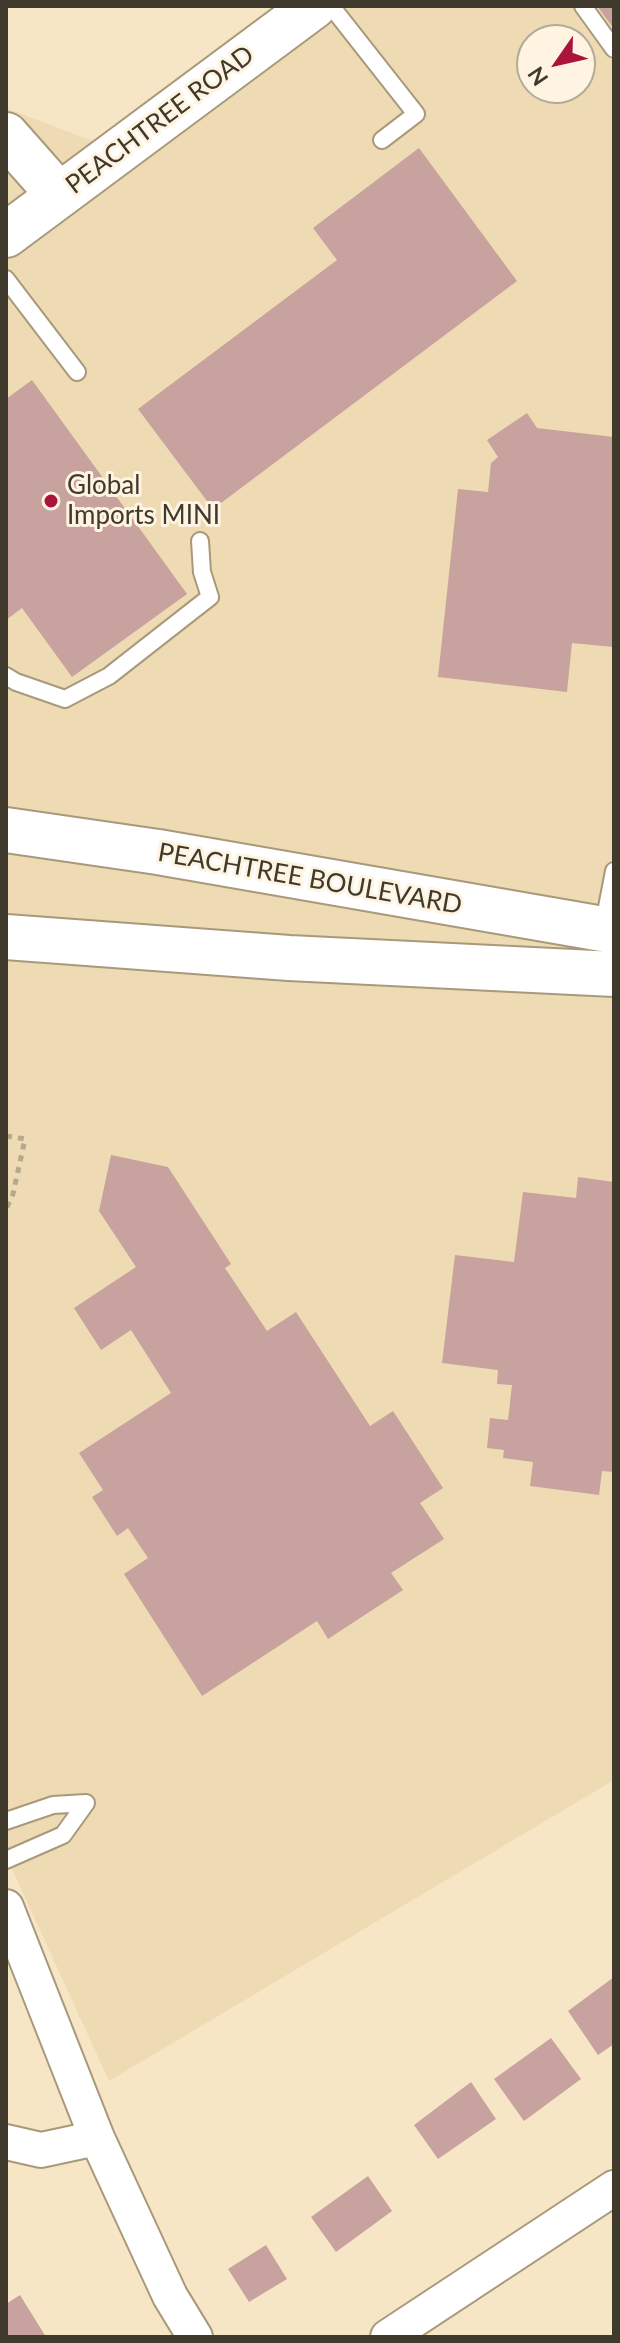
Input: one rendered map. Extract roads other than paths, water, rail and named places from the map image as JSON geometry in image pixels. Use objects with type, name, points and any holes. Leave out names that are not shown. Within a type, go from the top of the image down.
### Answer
[{"type":"main road","name":"PEACHTREE ROAD","points":[[6,235],[314,6]]},
{"type":"main road","points":[[6,135],[59,195]]},
{"type":"main road","name":"PEACHTREE BOULEVARD","points":[[6,830],[158,852],[608,930]]},
{"type":"main road","points":[[6,937],[289,958],[614,974]]},
{"type":"street","points":[[6,1907],[97,2138],[170,2296],[195,2337]]},
{"type":"street","points":[[6,2142],[41,2150],[97,2138]]},
{"type":"street","points":[[388,2337],[614,2188]]},
{"type":"lane","points":[[331,6],[416,114],[382,140]]},
{"type":"lane","points":[[583,6],[614,49]]},
{"type":"lane","points":[[6,279],[77,372]]},
{"type":"lane","points":[[6,676],[65,699],[109,676],[210,597],[202,572],[200,541]]},
{"type":"lane","points":[[608,930],[614,871]]},
{"type":"lane","points":[[6,1821],[53,1805],[86,1803],[63,1835],[6,1860]]},
{"type":"place","name":"Global Imports MINI","points":[[51,501]]}]
